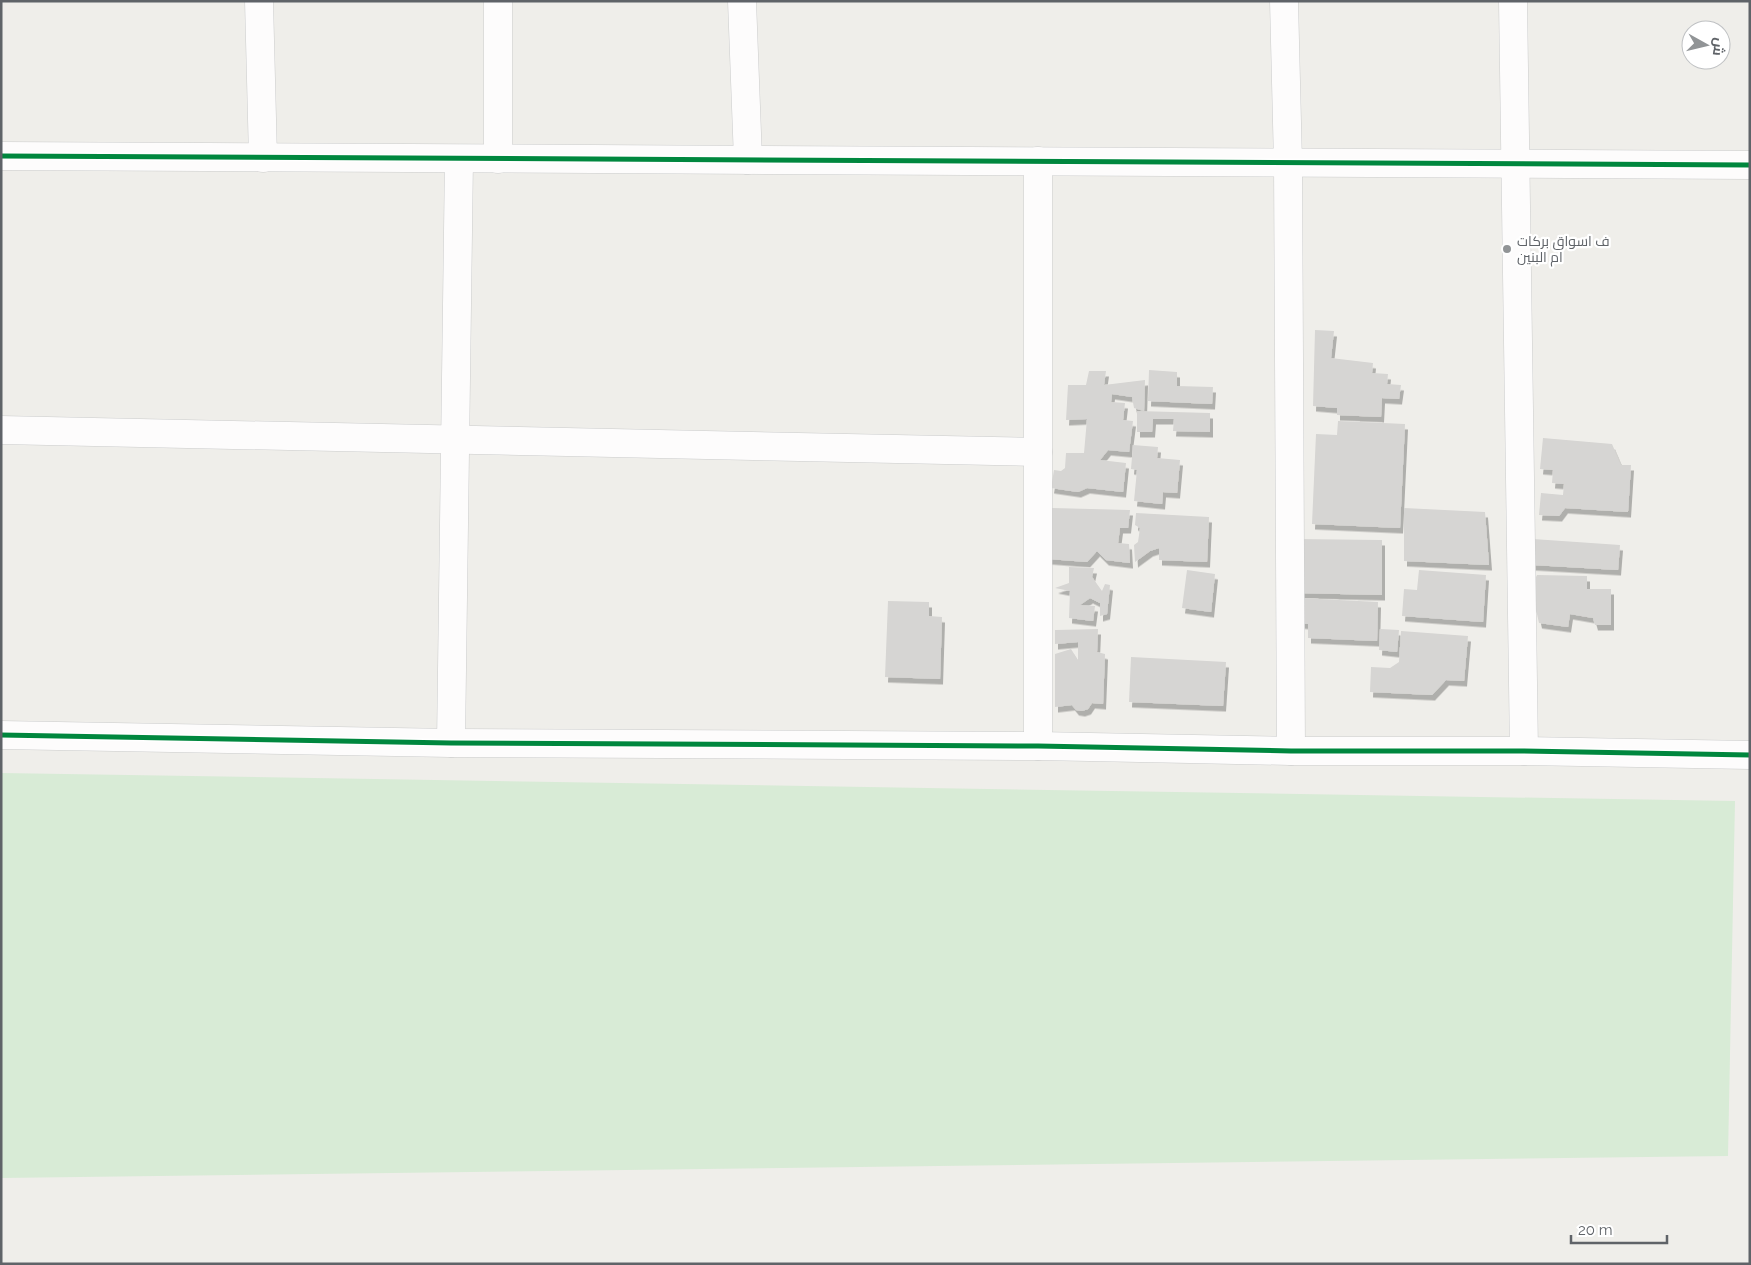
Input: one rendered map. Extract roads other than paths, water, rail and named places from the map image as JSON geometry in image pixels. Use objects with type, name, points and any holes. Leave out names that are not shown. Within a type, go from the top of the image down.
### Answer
[{"type":"street","points":[[259,1],[263,158]]},
{"type":"street","points":[[498,1],[498,159]]},
{"type":"street","points":[[742,1],[748,160]]},
{"type":"street","points":[[1284,1],[1288,163],[1291,751]]},
{"type":"street","points":[[1512,1],[1524,751]]},
{"type":"street","points":[[1,156],[1750,165]]},
{"type":"street","points":[[451,743],[459,158]]},
{"type":"street","points":[[1038,161],[1038,746]]},
{"type":"street","points":[[1,430],[1038,452]]},
{"type":"street","points":[[1,735],[451,743],[1038,746],[1291,751],[1524,751],[1750,755]]},
{"type":"place","name":"ف اسواق بركات ام البنين","points":[[1507,249]]}]
